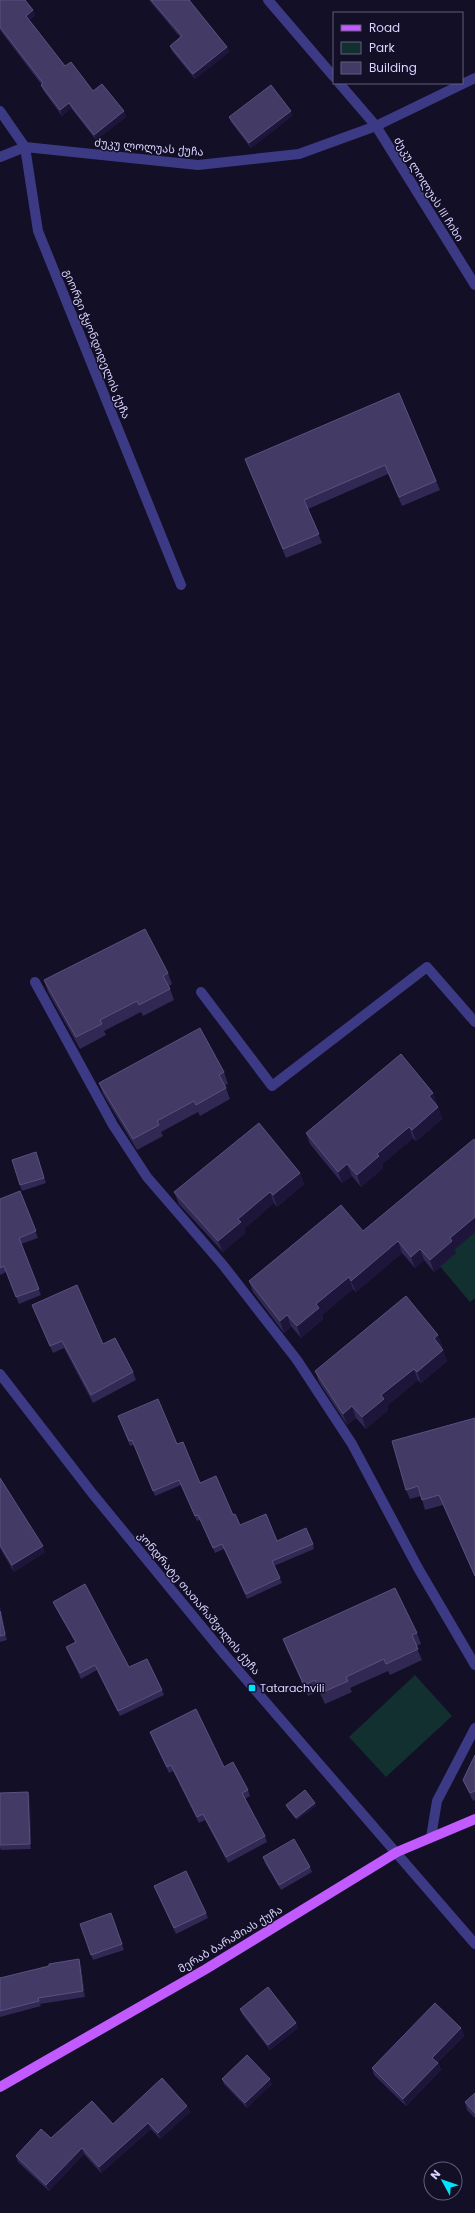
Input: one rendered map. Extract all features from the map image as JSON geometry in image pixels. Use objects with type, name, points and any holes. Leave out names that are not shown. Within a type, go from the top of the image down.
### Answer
[{"type":"main road","name":"მერაბ ბარამიას ქუჩა","points":[[0,2087],[206,1969],[431,1837],[475,1819]]},
{"type":"street","points":[[268,0],[333,76]]},
{"type":"street","name":"ძუკუ ლოლუას ქუჩა","points":[[463,84],[475,78]]},
{"type":"street","name":"ძუკუ ლოლუას III ჩიხი","points":[[340,84],[376,126],[475,285]]},
{"type":"street","name":"ძუკუ ლოლუას ქუჩა","points":[[0,157],[25,147],[198,165],[299,154],[376,126],[463,84]]},
{"type":"street","name":"გიორგი ჭყონდიდელის ქუჩა","points":[[0,111],[25,147],[38,231],[182,586]]},
{"type":"street","points":[[201,992],[272,1086],[427,967],[475,1022]]},
{"type":"street","points":[[35,982],[113,1126],[147,1177],[223,1265],[297,1360],[352,1444],[407,1549],[475,1665]]},
{"type":"street","name":"კონდრატე თათარაშვილის ქუჩა","points":[[0,1374],[3,1384],[225,1655],[475,1944]]},
{"type":"street","points":[[431,1837],[437,1801],[475,1728]]},
{"type":"green space","points":[[475,1232],[475,1298],[470,1302],[438,1264]]},
{"type":"green space","points":[[415,1675],[452,1716],[386,1777],[349,1737]]},
{"type":"building","points":[[0,0],[25,0],[33,10],[26,16],[65,66],[71,62],[93,91],[102,84],[124,111],[94,135],[69,103],[60,110],[41,85],[43,83],[0,27]]},
{"type":"building","points":[[151,0],[189,0],[227,47],[193,74],[170,46],[182,36]]},
{"type":"building","points":[[271,85],[291,111],[249,143],[229,117]]},
{"type":"building","points":[[399,393],[436,481],[399,497],[385,465],[304,500],[319,534],[283,549],[245,459]]},
{"type":"building","points":[[145,929],[168,973],[163,976],[170,989],[139,1005],[137,1001],[100,1020],[102,1024],[76,1037],[44,980]]},
{"type":"building","points":[[200,1028],[224,1072],[219,1075],[226,1088],[196,1105],[194,1101],[157,1121],[159,1125],[133,1139],[99,1083]]},
{"type":"building","points":[[401,1054],[433,1093],[429,1096],[438,1107],[412,1130],[409,1127],[377,1154],[379,1156],[357,1175],[347,1164],[338,1172],[306,1133]]},
{"type":"building","points":[[259,1123],[300,1173],[273,1195],[270,1192],[238,1219],[241,1222],[218,1241],[174,1192]]},
{"type":"building","points":[[474,1139],[475,1217],[450,1238],[452,1241],[430,1260],[420,1249],[411,1257],[398,1241],[351,1281],[349,1277],[316,1304],[319,1308],[297,1326],[287,1315],[280,1321],[249,1281],[341,1205],[363,1231]]},
{"type":"building","points":[[36,1152],[44,1178],[20,1185],[12,1160]]},
{"type":"building","points":[[20,1191],[36,1231],[19,1238],[39,1289],[16,1297],[4,1266],[0,1268],[0,1199]]},
{"type":"building","points":[[77,1285],[103,1344],[115,1338],[133,1372],[91,1395],[62,1341],[50,1346],[32,1305]]},
{"type":"building","points":[[406,1296],[438,1335],[434,1338],[443,1350],[417,1372],[414,1369],[381,1395],[384,1399],[362,1417],[352,1406],[343,1414],[315,1371]]},
{"type":"building","points":[[158,1399],[177,1444],[183,1442],[200,1483],[216,1476],[233,1515],[235,1514],[240,1525],[266,1514],[277,1541],[306,1528],[313,1544],[272,1561],[280,1578],[246,1594],[222,1544],[213,1548],[198,1515],[195,1516],[179,1480],[153,1491],[132,1440],[129,1441],[118,1416]]},
{"type":"building","points":[[475,1418],[475,1576],[439,1495],[422,1500],[418,1486],[406,1490],[392,1441]]},
{"type":"building","points":[[0,1478],[43,1546],[12,1565],[0,1545]]},
{"type":"building","points":[[85,1584],[129,1667],[147,1659],[162,1690],[118,1711],[95,1665],[80,1673],[66,1647],[76,1642],[53,1602]]},
{"type":"building","points":[[395,1588],[417,1633],[412,1635],[418,1649],[386,1664],[384,1659],[346,1677],[348,1681],[321,1693],[315,1680],[304,1685],[283,1639]]},
{"type":"building","points":[[0,1611],[5,1635],[0,1636]]},
{"type":"building","points":[[196,1709],[224,1767],[233,1762],[248,1790],[242,1793],[265,1836],[226,1857],[203,1814],[197,1817],[171,1765],[167,1767],[150,1732]]},
{"type":"building","points":[[475,1755],[475,1791],[470,1793],[463,1780]]},
{"type":"building","points":[[305,1790],[315,1803],[296,1818],[286,1805]]},
{"type":"building","points":[[28,1792],[30,1844],[0,1845],[0,1793]]},
{"type":"building","points":[[294,1839],[310,1867],[279,1885],[263,1857]]},
{"type":"building","points":[[186,1871],[206,1913],[174,1928],[154,1886]]},
{"type":"building","points":[[111,1913],[122,1944],[91,1955],[80,1924]]},
{"type":"building","points":[[79,1959],[83,1991],[38,1998],[39,2001],[0,2011],[0,1978],[49,1966],[49,1964]]},
{"type":"building","points":[[268,1987],[296,2023],[268,2045],[240,2009]]},
{"type":"building","points":[[435,2003],[461,2028],[432,2058],[438,2063],[403,2099],[372,2068]]},
{"type":"building","points":[[247,2055],[270,2079],[245,2103],[222,2079]]},
{"type":"building","points":[[162,2078],[187,2106],[158,2133],[148,2123],[99,2167],[82,2148],[46,2185],[16,2156],[41,2129],[51,2138],[92,2101],[113,2124]]},
{"type":"building","points":[[475,2093],[475,2113],[465,2102]]},
{"type":"place","name":"Tatarachvili","points":[[252,1688]]}]
